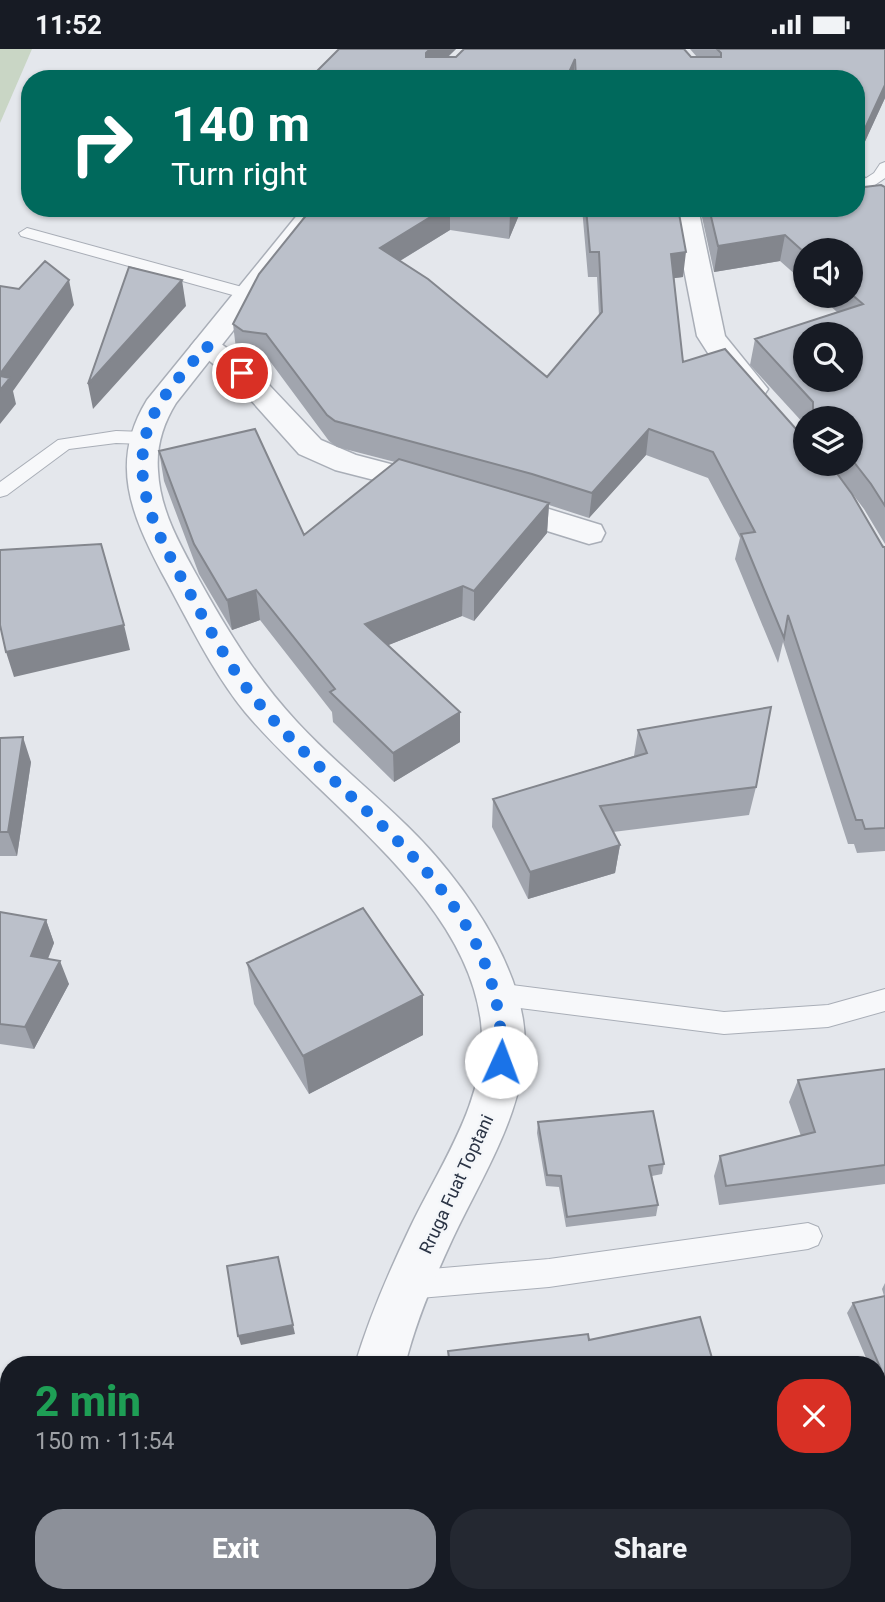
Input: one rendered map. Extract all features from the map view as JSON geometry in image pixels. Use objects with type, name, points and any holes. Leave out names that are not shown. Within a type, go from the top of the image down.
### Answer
[{"type":"street","name":"Rruga Fuat Toptani","points":[[310,217],[169,392],[145,437],[142,484],[152,518],[172,561],[226,657],[256,700],[297,745],[395,835],[433,878],[468,930],[496,994],[503,1028],[501,1062],[492,1109],[408,1285],[389,1330],[382,1356]]},
{"type":"street","points":[[687,217],[711,336],[725,358],[768,407]]},
{"type":"street","points":[[206,346],[242,373],[310,447],[346,463],[463,494],[589,533]]},
{"type":"lane","points":[[865,182],[879,176],[885,167]]},
{"type":"lane","points":[[865,190],[885,207]]},
{"type":"lane","points":[[27,233],[247,294]]},
{"type":"lane","points":[[0,491],[64,444],[116,437],[145,437]]},
{"type":"lane","points":[[496,994],[724,1023],[828,1016],[885,1000]]},
{"type":"lane","points":[[408,1285],[549,1273],[808,1236]]},
{"type":"green space","points":[[0,49],[32,49],[21,70],[0,123]]},
{"type":"building","points":[[339,49],[430,49],[426,57],[456,57],[464,49],[684,49],[691,57],[721,57],[717,49],[885,49],[885,85],[865,128],[865,70],[576,70],[575,59],[570,70],[318,70]]},
{"type":"building","points":[[865,187],[885,187],[885,506],[863,474],[863,406],[813,406],[813,402],[804,392],[863,392],[863,322],[807,322],[851,308],[863,308],[863,238],[793,238],[793,242],[785,235],[718,246],[711,217],[865,217]]},
{"type":"building","points":[[305,217],[430,217],[380,248],[428,279],[547,377],[602,312],[599,252],[590,252],[587,217],[680,217],[686,252],[671,254],[683,362],[725,349],[793,426],[793,476],[839,476],[885,547],[885,828],[865,829],[862,820],[856,820],[788,615],[784,638],[741,534],[755,532],[713,452],[649,429],[592,493],[532,474],[335,421],[327,415],[266,334],[243,331],[233,324],[259,274]]},
{"type":"building","points":[[45,261],[69,280],[0,374],[0,286],[19,289]]},
{"type":"building","points":[[129,267],[182,280],[88,384]]},
{"type":"building","points":[[793,327],[793,380],[755,339]]},
{"type":"building","points":[[0,376],[10,378],[0,390]]},
{"type":"building","points":[[255,429],[304,535],[399,459],[549,503],[474,591],[463,586],[365,624],[460,712],[393,753],[330,692],[335,689],[256,590],[227,600],[194,544],[159,451]]},
{"type":"building","points":[[101,544],[124,625],[6,652],[0,625],[0,550]]},
{"type":"building","points":[[771,707],[756,787],[600,806],[620,845],[530,872],[493,799],[647,753],[638,730]]},
{"type":"building","points":[[23,737],[8,832],[0,832],[0,738]]},
{"type":"building","points":[[363,908],[423,995],[303,1056],[247,963]]},
{"type":"building","points":[[0,912],[46,920],[31,956],[60,961],[25,1027],[0,1024]]},
{"type":"building","points":[[885,1069],[885,1165],[726,1186],[720,1156],[815,1132],[798,1080]]},
{"type":"building","points":[[653,1111],[664,1164],[649,1166],[658,1205],[567,1217],[561,1176],[547,1175],[538,1122]]},
{"type":"building","points":[[278,1257],[293,1325],[238,1336],[227,1266]]},
{"type":"building","points":[[885,1296],[885,1356],[875,1356],[853,1303]]},
{"type":"building","points":[[700,1317],[711,1356],[449,1356],[448,1351],[588,1334],[589,1340]]},
{"type":"route","points":[[242,373],[206,346],[158,409],[145,437],[142,484],[156,529],[226,657],[256,700],[297,745],[395,835],[428,871],[454,907],[468,930],[496,994],[503,1028],[501,1062]]}]
